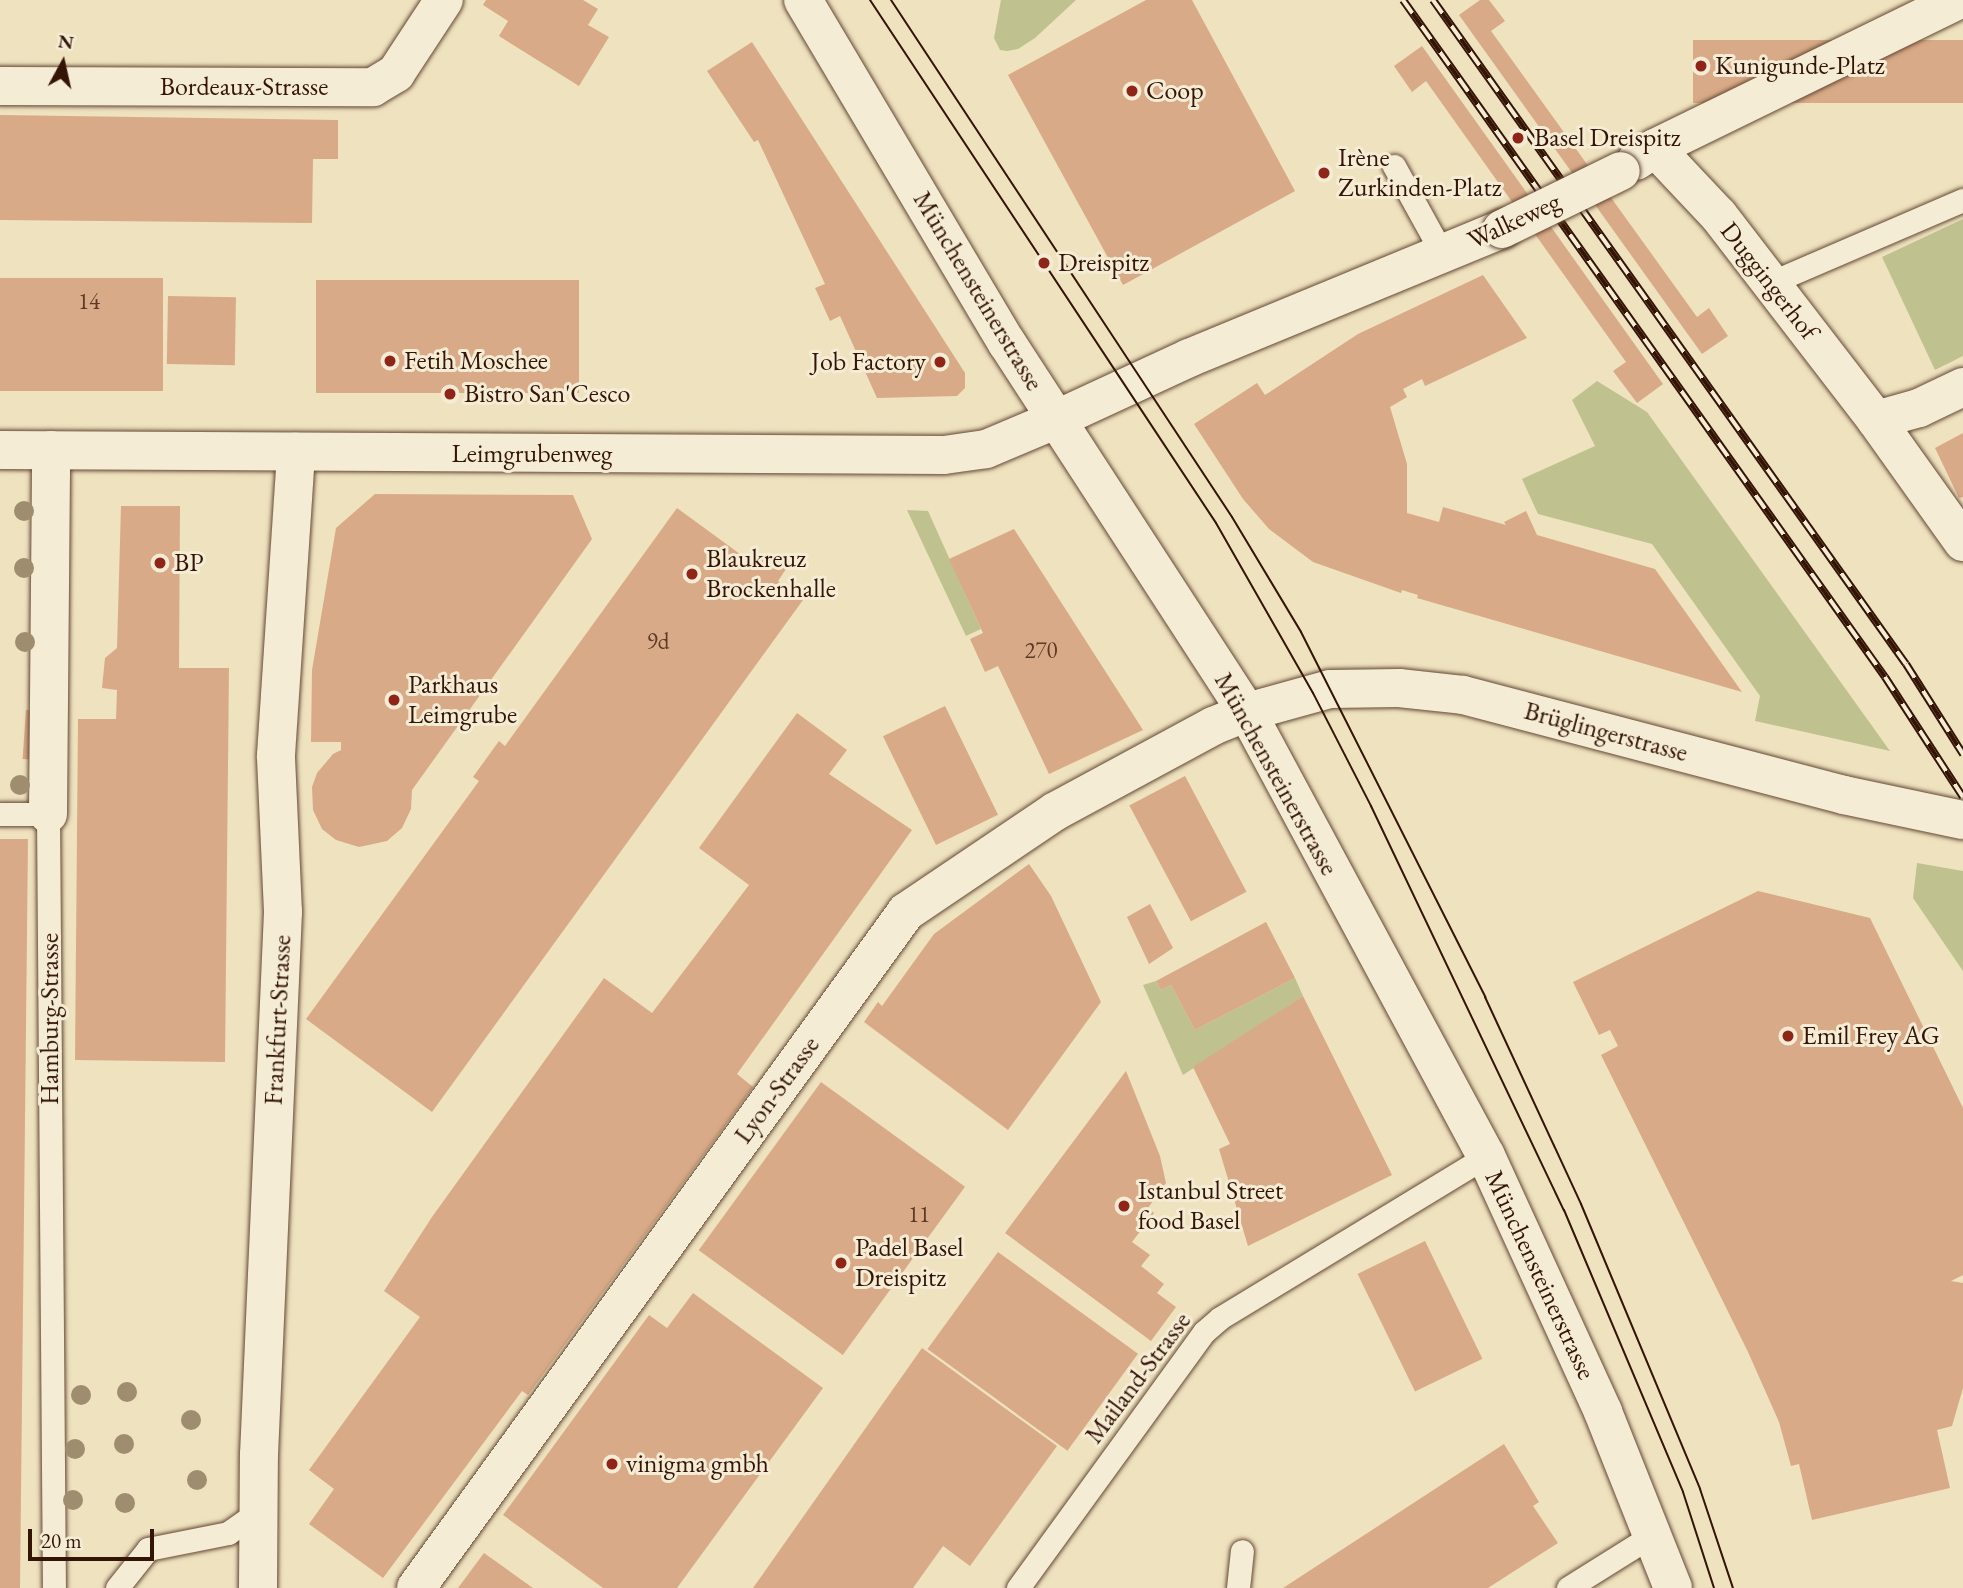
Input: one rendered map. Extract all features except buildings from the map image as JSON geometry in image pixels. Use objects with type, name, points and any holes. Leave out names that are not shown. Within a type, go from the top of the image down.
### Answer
[{"type":"street","name":"Bordeaux-Strasse","points":[[0,86],[373,87],[396,73],[443,0]]},
{"type":"street","name":"Münchensteinerstrasse","points":[[803,0],[1007,343],[1247,712],[1486,1156],[1603,1412],[1654,1534],[1673,1588]]},
{"type":"street","name":"Walkeweg","points":[[1057,419],[1189,358],[1502,229],[1621,171],[1656,148],[1959,0]]},
{"type":"street","name":"Duggingerhof","points":[[1656,148],[1719,216],[1877,420],[1963,542]]},
{"type":"street","points":[[1877,420],[1919,408],[1963,387]]},
{"type":"street","name":"Leimgrubenweg","points":[[0,450],[944,455],[986,449],[1057,419]]},
{"type":"street","name":"Hamburg-Strasse","points":[[48,814],[51,450]]},
{"type":"street","name":"Frankfurt-Strasse","points":[[258,1588],[258,1512],[283,912],[276,755],[296,453]]},
{"type":"street","name":"Brüglingerstrasse","points":[[1247,712],[1330,689],[1427,690],[1518,707],[1844,795],[1963,820]]},
{"type":"street","name":"Lyon-Strasse","points":[[416,1588],[906,912],[1054,812],[1202,731],[1247,712]]},
{"type":"lane","points":[[1394,166],[1443,253]]},
{"type":"lane","points":[[1770,282],[1963,200]]},
{"type":"lane","points":[[0,814],[48,814]]},
{"type":"lane","name":"Hamburg-Strasse","points":[[48,814],[54,1588]]},
{"type":"lane","name":"Mailand-Strasse","points":[[1018,1588],[1204,1332],[1220,1318],[1486,1156]]},
{"type":"lane","points":[[117,1588],[148,1549],[228,1533],[258,1512]]},
{"type":"lane","points":[[1568,1588],[1654,1534]]},
{"type":"lane","points":[[1238,1588],[1242,1551]]},
{"type":"green space","points":[[1001,0],[1076,0],[1035,38],[1018,49],[1007,51],[1000,50],[994,38]]},
{"type":"green space","points":[[1963,219],[1963,356],[1935,370],[1882,257]]},
{"type":"green space","points":[[1597,381],[1647,412],[1890,751],[1755,721],[1760,696],[1652,544],[1538,514],[1522,479],[1595,446],[1572,400]]},
{"type":"green space","points":[[907,510],[928,511],[981,629],[966,636]]},
{"type":"green space","points":[[1917,863],[1963,871],[1963,971],[1913,898]]},
{"type":"green space","points":[[1295,978],[1303,996],[1183,1075],[1143,985],[1156,981],[1161,990],[1171,985],[1195,1030]]},
{"type":"tram line","points":[[870,0],[1216,523],[1313,693],[1371,806],[1564,1210],[1683,1492],[1714,1588]]},
{"type":"tram line","points":[[891,0],[1232,517],[1301,632],[1485,997],[1581,1204],[1700,1489],[1733,1588]]},
{"type":"railway","points":[[1403,0],[1885,677],[1963,797]]},
{"type":"railway","points":[[1433,0],[1906,664],[1963,754]]},
{"type":"place","name":"Kunigunde-Platz","points":[[1701,66]]},
{"type":"place","name":"Coop","points":[[1132,91]]},
{"type":"place","name":"Basel Dreispitz","points":[[1518,138]]},
{"type":"place","name":"Irène Zurkinden-Platz","points":[[1324,173]]},
{"type":"place","name":"Dreispitz","points":[[1044,263]]},
{"type":"place","name":"Fetih Moschee","points":[[390,361]]},
{"type":"place","name":"Job Factory","points":[[940,362]]},
{"type":"place","name":"Bistro San'Cesco","points":[[450,394]]},
{"type":"place","name":"BP","points":[[160,563]]},
{"type":"place","name":"Blaukreuz Brockenhalle","points":[[692,574]]},
{"type":"place","name":"Parkhaus Leimgrube","points":[[394,700]]},
{"type":"place","name":"Emil Frey AG","points":[[1788,1036]]},
{"type":"place","name":"Istanbul Street food Basel","points":[[1124,1206]]},
{"type":"place","name":"Padel Basel Dreispitz","points":[[841,1263]]},
{"type":"place","name":"vinigma gmbh","points":[[612,1464]]}]
